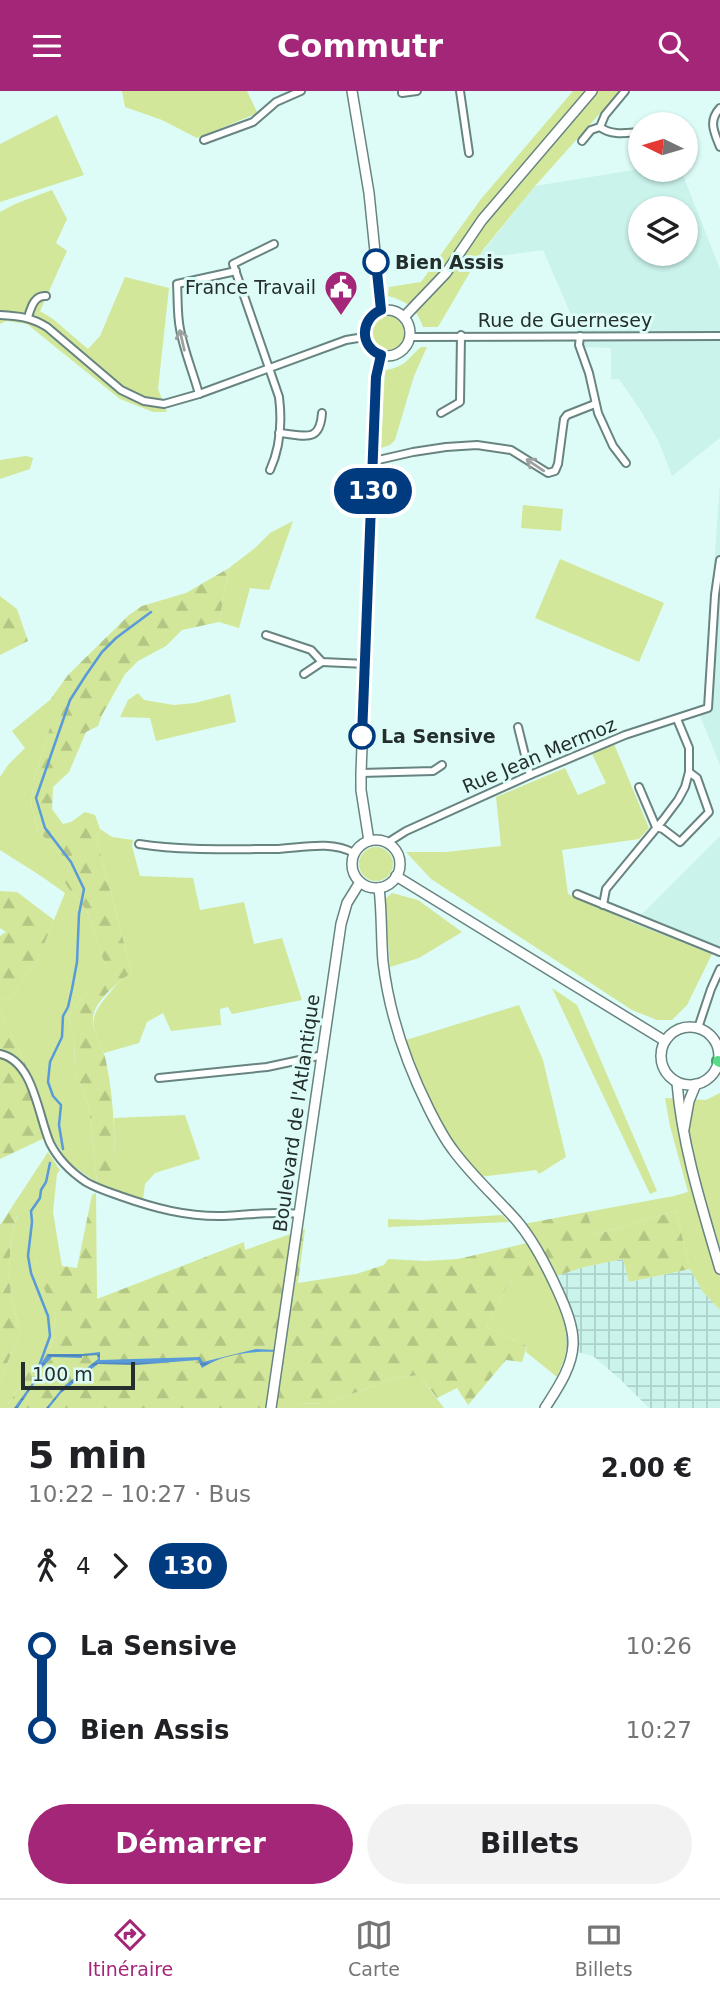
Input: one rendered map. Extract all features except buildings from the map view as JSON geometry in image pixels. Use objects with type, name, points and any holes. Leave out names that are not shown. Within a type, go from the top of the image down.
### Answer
[{"type":"main road","points":[[352,91],[369,193],[381,310]]},
{"type":"main road","points":[[404,317],[446,273],[482,220],[592,91]]},
{"type":"main road","points":[[393,310],[404,317],[410,337],[402,350],[388,356],[370,348],[364,337],[366,323],[375,313],[393,310]]},
{"type":"main road","points":[[369,841],[361,773],[376,377],[381,355]]},
{"type":"main road","points":[[369,841],[387,843],[397,854],[399,869],[396,876],[386,886],[366,886],[352,869],[354,853],[369,841]]},
{"type":"main road","points":[[396,876],[665,1041]]},
{"type":"main road","name":"Boulevard de l'Atlantique","points":[[271,1408],[341,924],[347,903],[360,882]]},
{"type":"main road","points":[[379,888],[383,964],[392,1009],[414,1076],[440,1130],[453,1150],[531,1240],[562,1300],[573,1345],[561,1382],[545,1408]]},
{"type":"main road","points":[[683,1027],[698,1028],[706,1032],[716,1045],[719,1061],[709,1077],[696,1084],[677,1083],[662,1065],[665,1041],[669,1035],[683,1027]]},
{"type":"main road","points":[[677,1083],[678,1109],[720,1269]]},
{"type":"main road","points":[[684,1131],[689,1101],[696,1084]]},
{"type":"street","points":[[204,140],[253,122],[276,102],[301,91]]},
{"type":"street","points":[[402,91],[417,91]]},
{"type":"street","points":[[460,91],[469,153]]},
{"type":"street","points":[[582,141],[591,130],[600,127],[605,115],[625,91]]},
{"type":"street","points":[[720,108],[715,114],[712,126],[720,147]]},
{"type":"street","points":[[600,127],[606,132],[628,133]]},
{"type":"street","points":[[271,470],[277,454],[279,397],[233,264],[274,244]]},
{"type":"street","points":[[199,394],[180,329],[177,284],[236,271]]},
{"type":"street","points":[[28,317],[35,300],[46,296]]},
{"type":"street","points":[[0,315],[28,317],[47,327],[121,390],[153,404],[164,404],[199,394],[346,340],[364,337]]},
{"type":"street","points":[[441,413],[460,403],[461,335]]},
{"type":"street","points":[[580,336],[579,345],[589,373],[595,404],[613,446],[626,463]]},
{"type":"street","name":"Rue de Guernesey","points":[[410,337],[720,336]]},
{"type":"street","points":[[374,461],[412,452],[477,445],[510,450],[548,473],[555,471],[558,464],[564,419],[567,415],[595,404]]},
{"type":"street","points":[[279,433],[316,433],[321,428],[322,413]]},
{"type":"street","name":"Rue Jean Mermoz","points":[[387,843],[406,831],[625,735],[708,708],[715,595],[720,560]]},
{"type":"street","points":[[266,635],[311,650],[322,663]]},
{"type":"street","points":[[304,674],[322,663],[366,664]]},
{"type":"street","points":[[603,905],[606,889],[678,800],[690,772],[689,748],[677,719]]},
{"type":"street","points":[[518,727],[530,775]]},
{"type":"street","points":[[361,773],[433,771],[442,765]]},
{"type":"street","points":[[656,827],[681,842],[709,813],[697,778],[690,772]]},
{"type":"street","points":[[639,787],[656,827]]},
{"type":"street","points":[[139,844],[200,850],[332,846],[354,853]]},
{"type":"street","points":[[577,894],[720,952]]},
{"type":"street","points":[[698,1028],[720,969]]},
{"type":"street","points":[[0,1055],[8,1056],[18,1063],[27,1078],[50,1143],[58,1157],[72,1173],[88,1183],[171,1212],[221,1216],[298,1214]]},
{"type":"street","points":[[159,1078],[267,1067],[323,1055]]},
{"type":"shaded area","points":[[628,171],[628,182],[686,182],[691,196],[628,196],[628,266],[698,266],[698,213],[720,269],[720,438],[672,476],[658,440],[641,411],[619,379],[611,379],[611,348],[585,347],[543,250],[477,259],[535,186]]},
{"type":"shaded area","points":[[720,483],[720,765],[696,706],[704,704]]},
{"type":"shaded area","points":[[720,836],[720,957],[633,923]]},
{"type":"shaded area","points":[[623,1259],[629,1282],[690,1269],[703,1292],[720,1310],[720,1408],[649,1408],[593,1356],[566,1349],[563,1320],[547,1279],[584,1267]]},
{"type":"green space","points":[[122,91],[247,91],[257,112],[197,138],[162,120],[125,107]]},
{"type":"green space","points":[[573,91],[620,91],[535,186],[483,250],[438,327],[423,327],[418,315],[410,307],[401,300],[388,296],[389,287],[421,282],[481,199]]},
{"type":"green space","points":[[57,115],[84,175],[0,202],[0,144]]},
{"type":"green space","points":[[52,190],[67,219],[56,243],[67,251],[40,311],[88,349],[100,336],[125,277],[169,288],[158,389],[167,412],[153,412],[120,399],[27,324],[6,321],[0,324],[0,212]]},
{"type":"green space","points":[[387,316],[399,321],[404,333],[399,345],[387,350],[375,345],[370,333],[375,321]]},
{"type":"green space","points":[[421,347],[427,347],[414,376],[395,440],[381,448],[385,370],[402,365]]},
{"type":"green space","points":[[26,456],[33,458],[30,469],[0,479],[0,460]]},
{"type":"green space","points":[[523,505],[563,509],[561,531],[521,528]]},
{"type":"green space","points":[[293,521],[269,590],[250,588],[239,628],[219,622],[229,568],[270,533]]},
{"type":"green space","points":[[560,559],[664,603],[639,662],[535,618]]},
{"type":"green space","points":[[229,568],[219,622],[182,630],[166,646],[138,661],[125,674],[98,726],[86,732],[69,772],[53,787],[52,809],[63,824],[85,812],[95,815],[100,829],[97,841],[132,973],[106,995],[93,1016],[94,1029],[106,1061],[111,1093],[115,1190],[97,1183],[89,1107],[74,1069],[75,1039],[68,1016],[106,968],[87,911],[53,865],[64,858],[38,831],[31,804],[34,780],[50,727],[50,700],[68,675],[129,615],[142,606],[186,593]]},
{"type":"green space","points":[[0,596],[17,609],[28,641],[0,655]]},
{"type":"green space","points":[[138,693],[144,700],[174,705],[230,694],[236,722],[156,741],[150,718],[120,717],[128,700]]},
{"type":"green space","points":[[50,700],[50,727],[34,780],[31,804],[38,831],[64,858],[54,866],[87,911],[106,968],[68,1016],[75,1039],[74,1069],[89,1107],[97,1183],[68,1162],[51,1135],[38,1089],[0,1011],[0,998],[8,1001],[38,959],[65,893],[0,850],[0,777],[25,748],[12,731]]},
{"type":"green space","points":[[614,744],[649,828],[639,839],[562,850],[568,894],[712,954],[687,1005],[672,1020],[657,1020],[632,1010],[431,879],[406,852],[446,852],[501,846],[496,797],[565,768],[578,795],[606,783],[592,754]]},
{"type":"green space","points":[[100,829],[112,837],[133,840],[132,846],[140,876],[193,878],[200,910],[244,902],[254,944],[282,938],[302,1000],[232,1014],[228,1007],[220,1009],[221,1025],[171,1031],[163,1013],[147,1022],[139,1043],[104,1053],[94,1029],[96,1011],[121,980],[132,973],[97,841]]},
{"type":"green space","points":[[376,847],[388,852],[393,864],[388,876],[376,881],[364,876],[359,864],[364,852]]},
{"type":"green space","points":[[0,891],[17,892],[54,920],[38,959],[8,1001],[0,998],[0,936],[6,932],[0,928]]},
{"type":"green space","points":[[392,893],[418,900],[462,932],[419,958],[390,967],[385,899]]},
{"type":"green space","points":[[552,988],[577,1005],[657,1191],[650,1194]]},
{"type":"green space","points":[[519,1005],[543,1060],[566,1157],[539,1174],[536,1170],[471,1178],[449,1153],[431,1125],[397,1049],[408,1047],[406,1040]]},
{"type":"green space","points":[[0,1011],[38,1089],[51,1135],[0,1159]]},
{"type":"green space","points":[[720,1093],[720,1310],[703,1292],[690,1269],[676,1211],[594,1235],[587,1212],[688,1192],[665,1098],[706,1100]]},
{"type":"green space","points":[[185,1115],[200,1159],[155,1173],[145,1184],[143,1199],[115,1190],[114,1118]]},
{"type":"green space","points":[[48,1152],[60,1170],[57,1174],[53,1212],[62,1267],[34,1262],[56,1316],[52,1345],[39,1356],[6,1408],[0,1408],[0,1380],[20,1333],[11,1295],[9,1269],[11,1239],[17,1216],[10,1210]]},
{"type":"green space","points":[[96,1193],[97,1299],[244,1242],[245,1250],[305,1229],[298,1283],[356,1274],[384,1265],[388,1259],[458,1259],[527,1243],[513,1226],[587,1212],[594,1235],[676,1211],[690,1269],[629,1282],[623,1259],[584,1267],[547,1279],[542,1273],[509,1283],[486,1327],[527,1346],[522,1362],[506,1360],[468,1405],[457,1388],[437,1398],[419,1375],[396,1378],[324,1404],[298,1403],[292,1408],[6,1408],[39,1356],[52,1345],[56,1316],[33,1262],[77,1268],[92,1195]]},
{"type":"green space","points":[[10,1210],[17,1215],[11,1239],[9,1269],[11,1295],[20,1333],[0,1380],[0,1225]]},
{"type":"green space","points":[[502,1215],[509,1222],[388,1227],[388,1219],[420,1220]]},
{"type":"green space","points":[[542,1272],[557,1299],[565,1332],[565,1354],[557,1377],[526,1352],[527,1346],[486,1327],[509,1283]]},
{"type":"green space","points":[[419,1375],[444,1408],[292,1408],[298,1403],[324,1404],[396,1378]]},
{"type":"water","points":[[256,1349],[276,1352],[238,1354],[219,1359],[202,1368],[198,1360],[136,1365],[98,1364],[46,1408],[64,1386],[98,1359],[97,1355],[82,1358],[52,1357],[38,1372],[36,1381],[18,1408],[14,1408],[33,1382],[37,1369],[48,1354],[100,1352],[100,1360],[200,1357],[203,1362]]},
{"type":"waterway","points":[[63,1149],[59,1125],[61,1105],[53,1096],[48,1082],[50,1062],[62,1037],[63,1016],[72,989],[84,889],[71,862],[45,828],[36,798],[70,700],[102,652],[151,612]]},
{"type":"waterway","points":[[38,1369],[50,1336],[48,1316],[31,1273],[28,1256],[31,1211],[40,1198],[50,1163]]},
{"type":"bus line","name":"130","points":[[362,736],[376,377],[381,355],[366,343],[364,330],[370,317],[381,310],[376,262]]},
{"type":"place","name":"Bien Assis","points":[[376,262]]},
{"type":"place","name":"France Travail","points":[[341,317]]},
{"type":"place","name":"La Sensive","points":[[362,736]]}]
